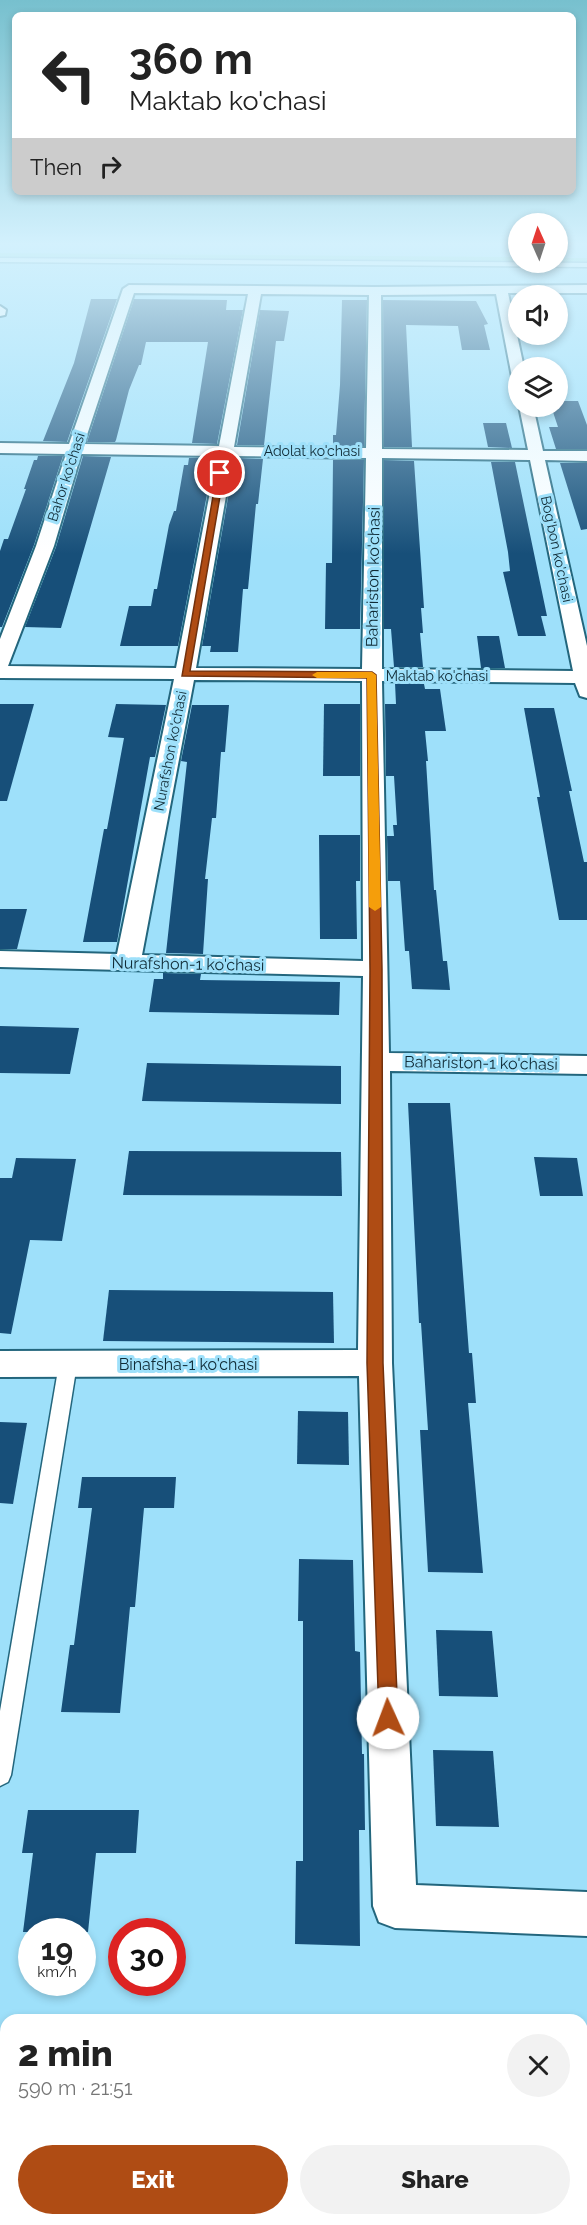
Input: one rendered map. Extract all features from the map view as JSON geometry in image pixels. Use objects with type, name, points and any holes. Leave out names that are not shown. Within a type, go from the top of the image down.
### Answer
[{"type":"street","name":"Bahor ko'chasi","points":[[0,664],[45,546],[109,347]]},
{"type":"street","name":"Nurafshon ko'chasi","points":[[128,963],[185,674],[244,347]]},
{"type":"street","name":"Bahariston ko'chasi","points":[[375,347],[372,675],[376,969],[375,1363],[395,1906],[587,1914]]},
{"type":"street","name":"Bog'bon ko'chasi","points":[[528,417],[586,682]]},
{"type":"street","name":"Adolat ko'chasi","points":[[0,448],[587,456]]},
{"type":"street","name":"Maktab ko'chasi","points":[[0,672],[372,675],[586,682]]},
{"type":"street","name":"Nurafshon-1 ko'chasi","points":[[0,959],[376,969]]},
{"type":"street","name":"Bahariston-1 ko'chasi","points":[[375,1062],[587,1065]]},
{"type":"street","name":"Binafsha-1 ko'chasi","points":[[0,1364],[375,1363]]},
{"type":"lane","points":[[0,1775],[68,1364]]},
{"type":"building","points":[[78,347],[100,347],[67,442],[43,441]]},
{"type":"building","points":[[118,347],[145,347],[141,365],[139,365],[129,390],[115,442],[87,442]]},
{"type":"building","points":[[207,347],[236,347],[217,444],[192,443]]},
{"type":"building","points":[[254,347],[275,347],[264,445],[237,445]]},
{"type":"building","points":[[341,347],[366,347],[364,446],[333,446],[340,385]]},
{"type":"building","points":[[383,347],[407,347],[412,447],[384,447]]},
{"type":"building","points":[[461,347],[489,347],[490,350],[462,350]]},
{"type":"building","points":[[568,401],[578,401],[587,425],[587,449],[556,449],[549,427],[558,427],[555,417],[568,417]]},
{"type":"building","points":[[483,423],[506,423],[512,448],[488,447]]},
{"type":"building","points":[[38,456],[63,456],[34,545],[2,627],[0,627],[0,551],[4,539],[8,539],[34,460],[37,460]]},
{"type":"building","points":[[83,456],[111,457],[61,628],[25,627],[56,547]]},
{"type":"building","points":[[189,458],[214,458],[178,646],[120,646],[129,606],[151,606],[154,589],[157,589],[169,525],[176,511],[184,465],[188,465]]},
{"type":"building","points":[[235,458],[263,459],[248,589],[243,589],[238,652],[210,652],[211,646],[202,646]]},
{"type":"building","points":[[333,460],[364,460],[360,629],[325,629],[326,563],[332,563]]},
{"type":"building","points":[[384,460],[414,461],[424,608],[421,608],[423,633],[420,633],[423,667],[394,667],[391,629],[384,629]]},
{"type":"building","points":[[491,462],[515,462],[547,616],[541,616],[546,636],[518,636],[503,572],[510,571],[508,552]]},
{"type":"building","points":[[560,463],[587,463],[587,529],[581,530]]},
{"type":"building","points":[[477,636],[499,636],[505,668],[481,668]]},
{"type":"building","points":[[395,683],[424,684],[425,689],[440,689],[446,731],[425,731],[434,890],[436,890],[443,961],[447,961],[450,990],[412,989],[409,951],[405,951],[400,881],[388,881],[387,836],[394,836],[393,825],[397,825],[394,776],[386,776],[385,704],[396,704]]},
{"type":"building","points":[[0,704],[34,704],[7,801],[0,801]]},
{"type":"building","points":[[116,704],[166,705],[155,757],[150,757],[117,942],[83,942],[124,738],[108,737]]},
{"type":"building","points":[[324,704],[360,704],[360,776],[323,776]]},
{"type":"building","points":[[192,705],[229,705],[225,752],[221,752],[216,818],[212,818],[205,879],[208,879],[203,954],[166,953],[187,762],[181,761]]},
{"type":"building","points":[[524,708],[554,708],[584,862],[587,862],[587,920],[559,920]]},
{"type":"building","points":[[319,835],[360,835],[360,881],[356,881],[357,939],[320,939]]},
{"type":"building","points":[[0,909],[27,909],[17,949],[0,949]]},
{"type":"building","points":[[163,973],[201,974],[200,980],[340,982],[339,1015],[149,1012],[154,979],[163,979]]},
{"type":"building","points":[[0,1026],[79,1028],[70,1074],[0,1073]]},
{"type":"building","points":[[147,1063],[341,1066],[341,1104],[142,1101]]},
{"type":"building","points":[[408,1103],[450,1103],[469,1353],[472,1353],[476,1403],[468,1403],[483,1573],[428,1572],[420,1430],[428,1430],[421,1323],[419,1323]]},
{"type":"building","points":[[129,1151],[341,1152],[342,1196],[123,1195]]},
{"type":"building","points":[[534,1157],[577,1158],[583,1196],[540,1196]]},
{"type":"building","points":[[16,1158],[76,1159],[62,1241],[30,1240],[11,1334],[0,1333],[0,1178],[12,1178]]},
{"type":"building","points":[[109,1290],[333,1292],[334,1343],[103,1341]]},
{"type":"building","points":[[298,1411],[348,1412],[349,1465],[297,1464]]},
{"type":"building","points":[[0,1422],[27,1423],[13,1504],[0,1503]]},
{"type":"building","points":[[82,1477],[176,1477],[174,1508],[144,1508],[135,1607],[130,1607],[120,1713],[61,1712],[70,1645],[74,1645],[92,1508],[78,1508]]},
{"type":"building","points":[[299,1559],[353,1560],[355,1651],[360,1652],[362,1754],[364,1754],[365,1830],[359,1830],[360,1946],[295,1944],[296,1861],[303,1861],[303,1621],[298,1621]]},
{"type":"building","points":[[436,1630],[492,1631],[498,1697],[439,1696]]},
{"type":"building","points":[[433,1750],[493,1751],[499,1827],[436,1826]]},
{"type":"building","points":[[28,1810],[139,1810],[136,1853],[96,1853],[89,1918],[25,1918],[33,1853],[22,1853]]},
{"type":"slow traffic","points":[[317,675],[372,675],[375,907]]},
{"type":"route","points":[[220,473],[185,674],[372,675],[376,969],[375,1363],[388,1718]]}]
